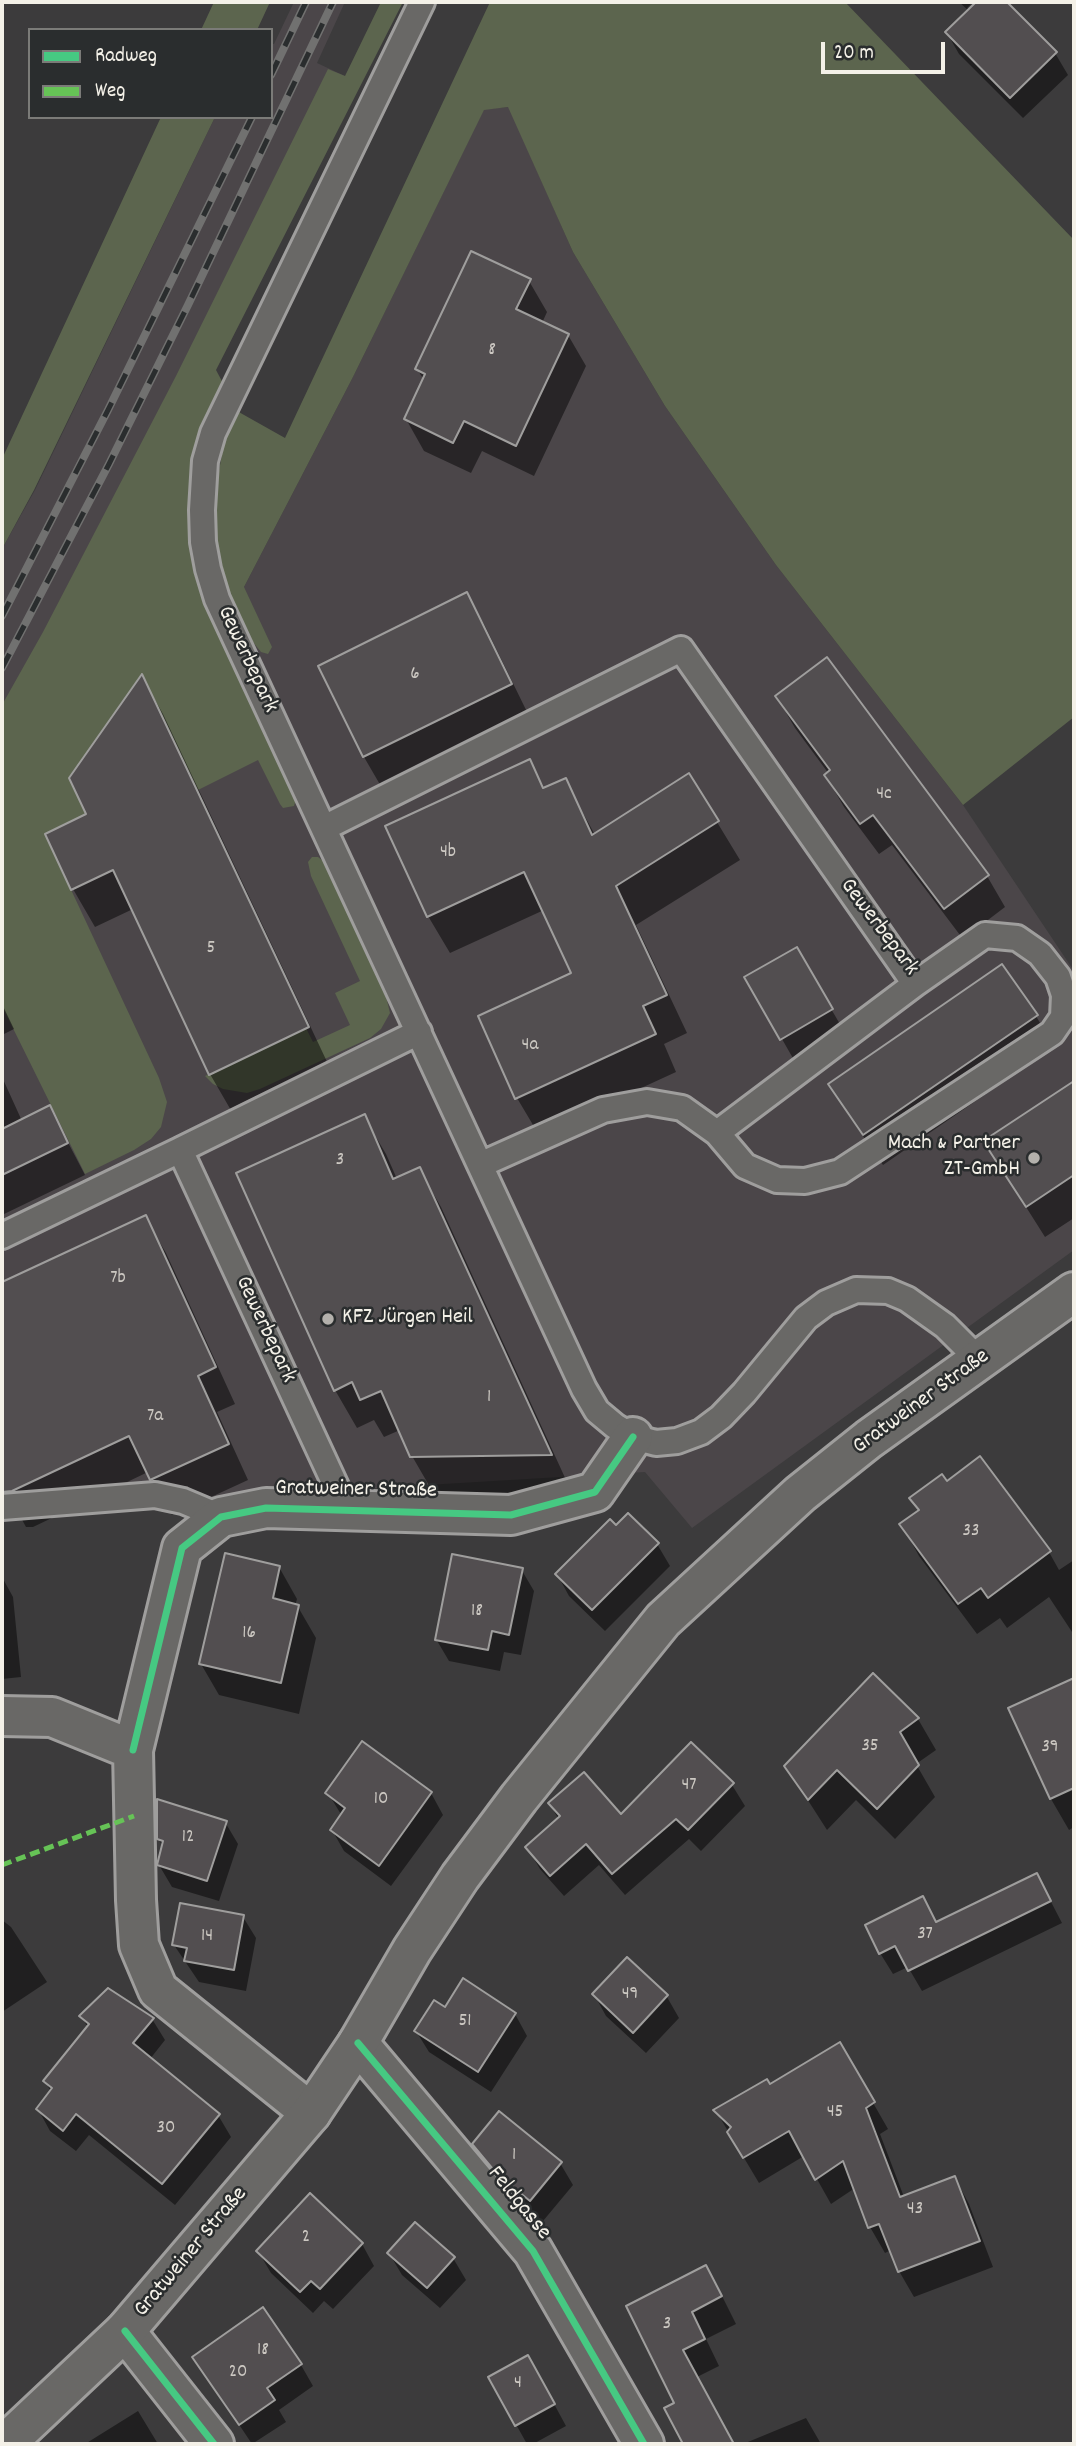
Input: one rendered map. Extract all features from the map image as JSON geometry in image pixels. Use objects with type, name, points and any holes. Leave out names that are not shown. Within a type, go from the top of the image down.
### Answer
[{"type":"street","name":"Gratweiner Straße","points":[[5,2444],[125,2331],[311,2113],[358,2043],[412,1950],[460,1877],[519,1798],[663,1620],[800,1494],[869,1439],[1074,1292]]},
{"type":"street","name":"Gratweiner Straße","points":[[311,2113],[158,1990],[139,1945],[133,1749],[182,1548],[221,1517],[266,1508],[511,1515],[595,1492],[634,1437]]},
{"type":"street","points":[[2,1716],[52,1717],[133,1749]]},
{"type":"street","name":"Feldgasse","points":[[358,2043],[533,2251],[644,2444]]},
{"type":"street","points":[[125,2331],[214,2444]]},
{"type":"lane","name":"Gewerbepark","points":[[422,2],[214,433],[205,461],[204,542],[208,569],[217,599],[584,1389],[597,1411],[634,1437],[656,1443],[677,1441],[701,1432],[721,1417],[744,1393],[806,1318],[826,1303],[856,1290],[888,1291],[907,1299],[945,1326],[980,1361]]},
{"type":"lane","name":"Gewerbepark","points":[[324,828],[681,649],[915,984],[985,935],[1017,938],[1040,954],[1058,977],[1064,995],[1063,1017],[1052,1034],[840,1171],[805,1181],[777,1180],[745,1166],[717,1133],[682,1108],[647,1102],[603,1110],[480,1165]]},
{"type":"lane","points":[[717,1133],[915,984]]},
{"type":"lane","points":[[2,1236],[419,1032]]},
{"type":"lane","name":"Gewerbepark","points":[[180,1150],[347,1510]]},
{"type":"lane","points":[[2,1507],[155,1494],[183,1501],[221,1517]]},
{"type":"shaded area","points":[[294,2],[345,2],[317,63],[345,76],[2,738],[2,549],[35,490],[214,119],[273,119],[274,44]]},
{"type":"shaded area","points":[[509,107],[573,252],[665,406],[776,565],[963,805],[1074,971],[1074,1250],[692,1528],[645,1472],[143,1502],[2,1514],[2,851],[69,778],[142,674],[244,587],[353,377],[484,109]]},
{"type":"green space","points":[[214,2],[270,2],[258,28],[202,28]]},
{"type":"green space","points":[[381,2],[403,2],[216,370],[224,385],[207,415],[193,461],[190,485],[190,545],[194,573],[203,598],[292,782],[296,799],[294,806],[283,808],[258,760],[198,790],[142,674],[69,778],[86,814],[45,834],[159,1078],[167,1102],[161,1127],[151,1139],[85,1174],[2,1006],[2,705],[43,632],[176,376],[328,69],[345,76]]},
{"type":"green space","points":[[490,2],[845,2],[1074,240],[1074,717],[963,805],[776,565],[665,406],[573,252],[508,107],[484,110],[353,377],[244,587],[272,647],[268,654],[261,652],[253,642],[228,592],[217,543],[216,487],[225,438],[237,411],[285,438]]},
{"type":"green space","points":[[160,119],[214,119],[34,490],[2,549],[2,459]]},
{"type":"green space","points":[[312,857],[318,857],[327,864],[382,980],[390,1013],[381,1029],[370,1038],[260,1089],[247,1093],[223,1089],[205,1076],[306,1028],[313,1042],[350,1025],[335,993],[360,981],[311,876],[308,862]]},
{"type":"building","points":[[976,2],[1007,2],[1057,52],[1010,98],[945,32]]},
{"type":"building","points":[[471,251],[531,279],[516,309],[569,334],[516,446],[464,421],[453,443],[404,419],[425,374],[415,369]]},
{"type":"building","points":[[467,592],[512,684],[363,757],[318,666]]},
{"type":"building","points":[[827,657],[989,875],[944,909],[873,815],[860,824],[824,775],[830,770],[775,696]]},
{"type":"building","points":[[142,674],[309,1027],[209,1075],[113,870],[71,890],[45,834],[86,814],[69,778]]},
{"type":"building","points":[[530,759],[543,788],[566,778],[592,835],[689,773],[719,821],[616,886],[667,995],[643,1006],[656,1034],[515,1099],[478,1016],[571,973],[524,872],[427,917],[385,826]]},
{"type":"building","points":[[797,947],[833,1009],[780,1040],[744,977]]},
{"type":"building","points":[[1002,964],[1038,1015],[863,1135],[828,1084]]},
{"type":"building","name":"Mach & Partner ZT-GmbH","points":[[1074,1081],[1074,1175],[1026,1207],[983,1141]]},
{"type":"building","points":[[50,1105],[68,1143],[2,1175],[2,1129]]},
{"type":"building","points":[[365,1114],[393,1179],[420,1167],[552,1455],[410,1457],[381,1391],[360,1400],[352,1382],[334,1391],[236,1173]]},
{"type":"building","points":[[146,1215],[216,1367],[198,1376],[229,1444],[150,1480],[129,1436],[12,1491],[2,1492],[2,1282]]},
{"type":"building","points":[[980,1456],[1051,1551],[988,1598],[981,1588],[958,1604],[899,1524],[919,1510],[909,1498],[942,1474],[947,1481]]},
{"type":"building","points":[[628,1513],[659,1543],[592,1610],[555,1574],[610,1519],[616,1525]]},
{"type":"building","points":[[225,1553],[280,1566],[273,1598],[299,1605],[281,1683],[199,1664]]},
{"type":"building","points":[[452,1554],[523,1568],[509,1635],[492,1631],[488,1650],[435,1640]]},
{"type":"building","points":[[873,1673],[919,1718],[900,1732],[919,1765],[877,1809],[837,1770],[808,1800],[784,1766]]},
{"type":"building","points":[[1074,1678],[1074,1788],[1050,1799],[1008,1708]]},
{"type":"building","points":[[362,1741],[432,1792],[379,1866],[330,1830],[345,1808],[325,1793]]},
{"type":"building","points":[[691,1742],[734,1783],[688,1830],[676,1819],[612,1874],[586,1844],[550,1876],[525,1847],[560,1816],[548,1803],[584,1772],[621,1814]]},
{"type":"building","points":[[157,1799],[227,1821],[207,1881],[157,1865],[163,1841],[157,1839]]},
{"type":"building","points":[[1037,1873],[1051,1901],[908,1971],[895,1946],[879,1954],[865,1925],[923,1896],[936,1922]]},
{"type":"building","points":[[180,1903],[244,1915],[234,1970],[184,1961],[187,1948],[172,1945]]},
{"type":"building","points":[[627,1957],[668,1995],[633,2033],[592,1994]]},
{"type":"building","points":[[463,1978],[516,2013],[478,2072],[414,2031],[434,2000],[445,2007]]},
{"type":"building","points":[[108,1988],[154,2018],[133,2043],[220,2114],[162,2184],[76,2114],[63,2131],[36,2109],[52,2088],[43,2081],[89,2024],[79,2016]]},
{"type":"building","points":[[840,2042],[875,2102],[866,2108],[900,2197],[955,2176],[980,2241],[898,2272],[879,2224],[868,2228],[843,2161],[815,2180],[789,2131],[743,2158],[727,2132],[731,2127],[713,2110],[767,2079],[770,2084]]},
{"type":"building","points":[[499,2111],[562,2162],[530,2201],[497,2174],[472,2144]]},
{"type":"building","points":[[310,2193],[363,2243],[320,2289],[311,2281],[300,2292],[256,2251]]},
{"type":"building","points":[[415,2222],[455,2257],[427,2288],[387,2253]]},
{"type":"building","points":[[706,2265],[722,2296],[692,2312],[705,2339],[683,2350],[734,2444],[683,2444],[664,2408],[674,2403],[626,2306]]},
{"type":"building","points":[[263,2307],[302,2364],[267,2388],[275,2400],[239,2425],[192,2357]]},
{"type":"building","points":[[528,2355],[555,2404],[515,2426],[488,2377]]},
{"type":"railway","points":[[273,71],[306,2]]},
{"type":"railway","points":[[2,668],[109,464],[333,2]]},
{"type":"railway","points":[[2,616],[108,410],[251,119]]},
{"type":"marked path","points":[[2,1865],[134,1816]]},
{"type":"cycle path","points":[[133,1750],[182,1548],[221,1517],[266,1508],[511,1515],[595,1492],[633,1437]]},
{"type":"cycle path","points":[[358,2043],[533,2251],[644,2444]]},
{"type":"cycle path","points":[[125,2331],[214,2444]]},
{"type":"place","name":"Mach & Partner ZT-GmbH","points":[[1034,1158]]},
{"type":"place","name":"KFZ Jürgen Heil","points":[[328,1319]]}]
